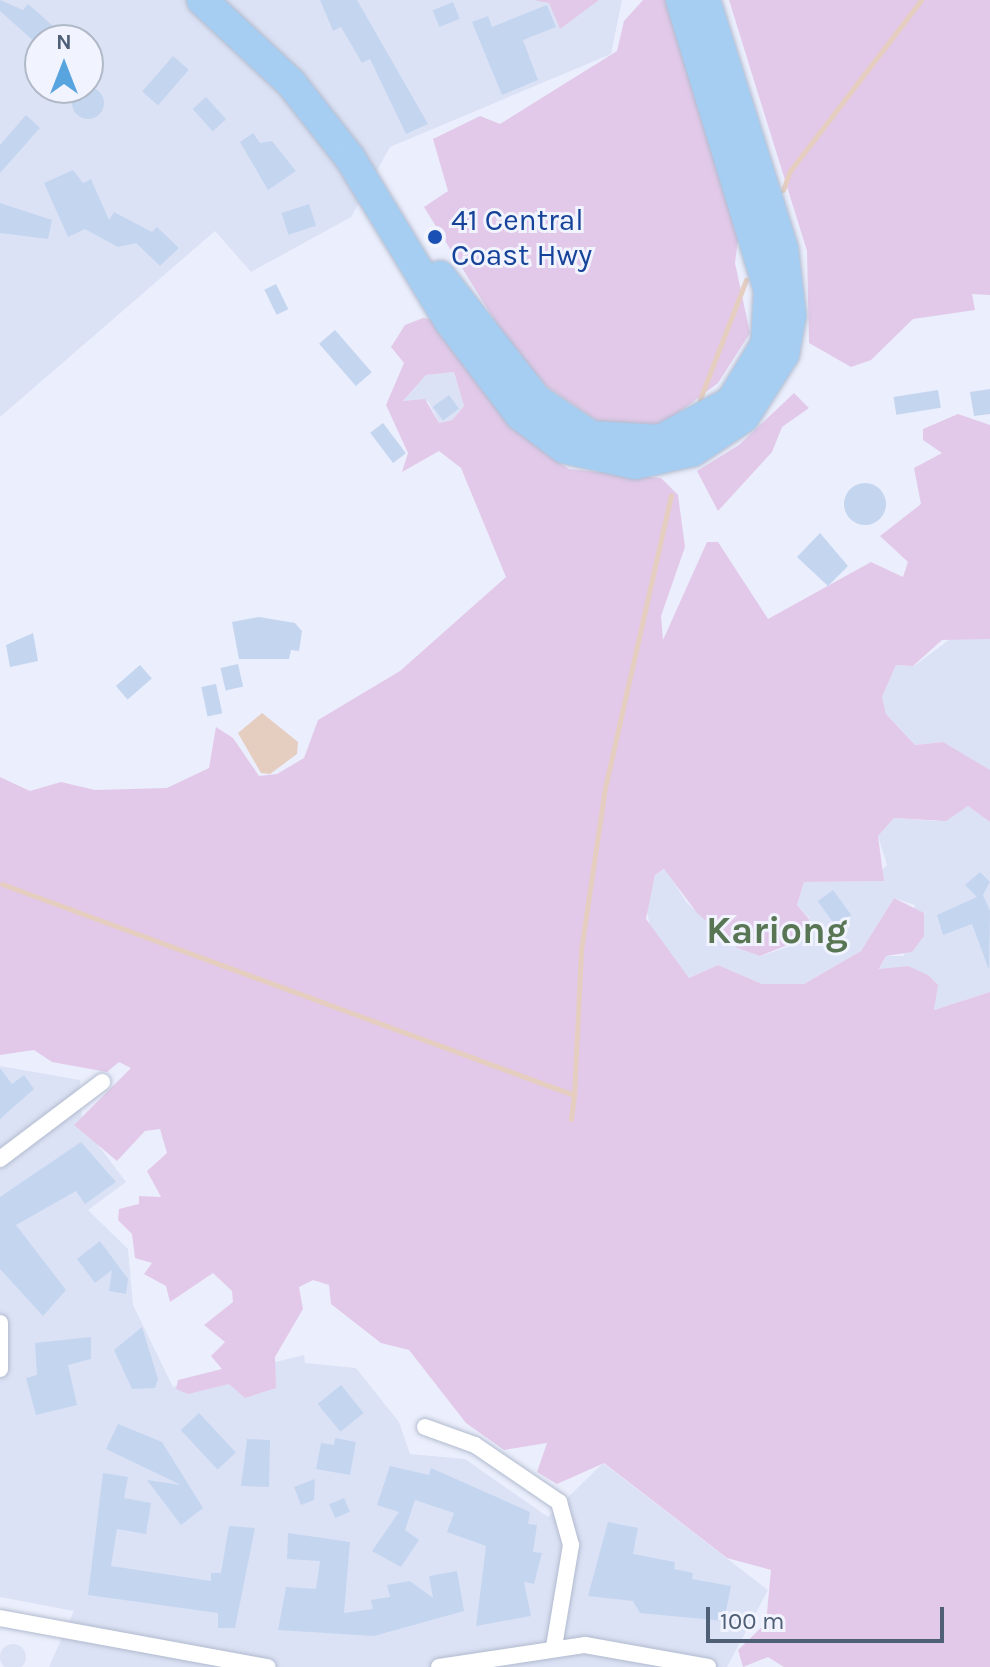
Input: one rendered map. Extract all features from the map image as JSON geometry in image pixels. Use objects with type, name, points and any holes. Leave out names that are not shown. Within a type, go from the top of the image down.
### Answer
[{"type":"highway","points":[[202,0],[291,83],[390,216],[537,400],[591,436],[660,440],[731,402],[766,344],[769,290],[681,0]]},
{"type":"highway","points":[[390,216],[486,374],[550,439],[590,458],[635,464],[675,458],[726,433],[763,394],[784,354],[791,282],[705,0]]},
{"type":"street","points":[[0,1159],[102,1082]]},
{"type":"street","points":[[0,1323],[0,1369]]},
{"type":"street","points":[[425,1427],[475,1445],[559,1502],[571,1545],[554,1647]]},
{"type":"street","points":[[0,1618],[268,1667]]},
{"type":"street","points":[[439,1667],[554,1647],[585,1645],[708,1667]]},
{"type":"shaded area","points":[[0,0],[622,0],[611,54],[390,147],[351,217],[251,272],[215,231],[0,417]]},
{"type":"shaded area","points":[[533,0],[599,0],[560,29],[549,3]]},
{"type":"shaded area","points":[[643,0],[670,0],[739,232],[735,263],[750,333],[718,383],[661,426],[606,427],[547,387],[510,345],[424,207],[448,191],[433,139],[480,116],[500,124],[617,51],[624,21]]},
{"type":"shaded area","points":[[729,0],[990,0],[990,295],[972,294],[975,310],[913,319],[871,360],[851,367],[809,343],[807,251]]},
{"type":"shaded area","points":[[423,318],[434,319],[554,459],[569,469],[661,478],[678,495],[685,547],[661,616],[663,640],[707,542],[718,542],[768,619],[871,562],[903,577],[908,562],[880,536],[921,504],[914,468],[942,453],[923,440],[923,429],[958,414],[990,425],[990,639],[942,640],[913,666],[896,665],[882,697],[886,714],[915,745],[943,742],[990,770],[990,822],[968,806],[946,821],[894,818],[878,836],[884,881],[804,882],[797,905],[809,919],[810,936],[760,956],[737,948],[697,913],[664,869],[655,875],[646,919],[689,978],[718,965],[762,984],[804,984],[861,951],[894,898],[924,913],[924,936],[912,952],[886,956],[879,969],[908,966],[928,975],[938,985],[934,1010],[990,992],[990,1667],[784,1667],[768,1657],[743,1667],[738,1650],[766,1623],[771,1570],[727,1558],[604,1463],[557,1484],[537,1472],[547,1443],[504,1450],[466,1423],[409,1350],[381,1343],[331,1304],[329,1285],[313,1280],[299,1287],[303,1309],[275,1357],[276,1388],[245,1398],[229,1384],[188,1394],[176,1389],[178,1380],[222,1369],[211,1356],[225,1342],[204,1325],[233,1302],[232,1291],[213,1273],[170,1302],[166,1286],[144,1274],[152,1263],[135,1258],[132,1234],[118,1220],[119,1209],[139,1204],[139,1196],[161,1197],[147,1171],[167,1153],[160,1129],[145,1131],[117,1161],[74,1125],[131,1068],[119,1062],[107,1072],[52,1062],[34,1050],[0,1055],[0,777],[30,791],[61,782],[95,790],[167,788],[209,768],[216,727],[233,738],[259,776],[277,774],[304,758],[318,720],[400,671],[506,577],[461,468],[439,451],[402,472],[408,453],[386,405],[404,363],[391,347],[405,325]],"holes":[[[454,372],[464,406],[452,420],[439,423],[425,399],[403,401],[426,375]]]},
{"type":"shaded area","points":[[454,372],[464,406],[452,420],[439,423],[428,401],[403,401],[426,375]]},
{"type":"shaded area","points":[[794,393],[809,408],[782,427],[772,452],[718,511],[697,471],[739,445]]},
{"type":"shaded area","points":[[953,637],[990,639],[990,770],[983,773],[943,742],[915,745],[886,714],[882,697],[896,665],[914,666]]},
{"type":"shaded area","points":[[262,713],[298,742],[297,754],[270,774],[261,773],[238,733]]},
{"type":"shaded area","points":[[968,806],[990,822],[990,992],[934,1010],[936,993],[908,966],[879,970],[886,956],[904,956],[915,905],[894,898],[861,951],[804,984],[762,984],[718,965],[689,978],[651,932],[647,911],[655,875],[665,869],[687,903],[737,948],[761,956],[787,947],[810,936],[809,918],[797,905],[804,882],[869,881],[887,865],[878,836],[894,818],[937,821]]},
{"type":"shaded area","points":[[0,1066],[80,1080],[82,1124],[126,1182],[88,1210],[128,1249],[133,1305],[173,1387],[304,1355],[305,1363],[356,1368],[399,1422],[410,1454],[465,1459],[548,1517],[603,1463],[768,1590],[727,1667],[49,1667],[74,1611],[0,1597]]},
{"type":"shaded area","points":[[13,1644],[22,1648],[26,1657],[22,1666],[13,1670],[4,1666],[0,1657],[4,1648]]},
{"type":"building","points":[[0,0],[23,10],[28,4],[51,24],[24,24],[24,32],[0,11]]},
{"type":"building","points":[[320,0],[357,0],[428,124],[406,134],[370,59],[362,63],[341,27],[333,31]]},
{"type":"building","points":[[453,2],[460,19],[439,27],[433,10]]},
{"type":"building","points":[[547,5],[556,27],[523,40],[538,80],[502,95],[472,22],[488,16],[492,27]]},
{"type":"building","points":[[173,56],[189,70],[158,105],[142,91]]},
{"type":"building","points":[[206,97],[226,119],[213,131],[193,109]]},
{"type":"building","points":[[72,104],[104,104],[99,114],[88,119],[82,118]]},
{"type":"building","points":[[26,115],[40,128],[0,173],[0,145]]},
{"type":"building","points":[[253,133],[260,143],[272,141],[296,171],[268,190],[240,142]]},
{"type":"building","points":[[73,170],[83,183],[91,179],[109,220],[114,212],[152,232],[157,227],[179,248],[160,266],[136,243],[118,247],[85,229],[68,237],[44,183]]},
{"type":"building","points":[[0,203],[52,220],[48,239],[0,233]]},
{"type":"building","points":[[309,204],[316,226],[289,235],[281,213]]},
{"type":"building","points":[[276,284],[288,309],[277,315],[264,290]]},
{"type":"building","points":[[335,330],[372,372],[356,386],[319,344]]},
{"type":"building","points":[[990,389],[990,414],[974,416],[970,392]]},
{"type":"building","points":[[938,390],[941,408],[896,415],[894,397]]},
{"type":"building","points":[[449,395],[459,409],[443,421],[433,407]]},
{"type":"building","points":[[383,423],[406,453],[393,463],[370,433]]},
{"type":"building","points":[[865,483],[880,489],[886,504],[880,519],[865,525],[850,519],[844,504],[850,489]]},
{"type":"building","points":[[820,533],[848,566],[828,586],[797,557]]},
{"type":"building","points":[[259,617],[295,623],[302,631],[299,651],[291,650],[289,659],[239,659],[232,622]]},
{"type":"building","points":[[33,633],[38,661],[10,667],[6,645]]},
{"type":"building","points":[[238,664],[243,686],[226,690],[220,668]]},
{"type":"building","points":[[140,665],[152,679],[128,700],[116,686]]},
{"type":"building","points":[[216,684],[222,713],[208,716],[201,687]]},
{"type":"building","points":[[980,872],[990,882],[983,895],[990,911],[989,970],[972,924],[943,935],[937,915],[977,897],[965,885]]},
{"type":"building","points":[[833,890],[851,915],[836,926],[818,901]]},
{"type":"building","points":[[0,1068],[12,1084],[24,1075],[34,1089],[0,1119]]},
{"type":"building","points":[[81,1142],[116,1182],[85,1204],[76,1191],[16,1225],[66,1290],[43,1316],[0,1269],[0,1197]]},
{"type":"building","points":[[100,1241],[128,1279],[126,1294],[109,1291],[112,1270],[95,1283],[77,1259]]},
{"type":"building","points":[[142,1327],[158,1379],[155,1388],[132,1389],[114,1350]]},
{"type":"building","points":[[91,1337],[91,1359],[68,1365],[77,1405],[36,1415],[26,1378],[37,1375],[35,1343]]},
{"type":"building","points":[[341,1385],[364,1413],[340,1432],[318,1404]]},
{"type":"building","points":[[199,1413],[236,1452],[218,1470],[181,1430]]},
{"type":"building","points":[[118,1424],[162,1442],[203,1508],[181,1525],[147,1480],[181,1485],[106,1449]]},
{"type":"building","points":[[335,1438],[356,1442],[350,1475],[316,1469],[321,1443],[334,1445]]},
{"type":"building","points":[[247,1439],[270,1440],[269,1487],[241,1486]]},
{"type":"building","points":[[390,1466],[429,1475],[431,1468],[530,1512],[528,1524],[537,1525],[533,1552],[542,1553],[534,1584],[524,1582],[531,1616],[476,1626],[486,1546],[447,1532],[454,1513],[415,1500],[405,1530],[419,1540],[401,1567],[372,1551],[399,1512],[377,1505]]},
{"type":"building","points":[[103,1473],[128,1477],[124,1498],[151,1503],[146,1534],[117,1529],[111,1566],[211,1581],[211,1573],[221,1573],[229,1526],[255,1528],[235,1628],[218,1628],[218,1613],[88,1595]]},
{"type":"building","points":[[315,1479],[314,1500],[301,1505],[294,1487]]},
{"type":"building","points":[[344,1498],[350,1512],[335,1518],[329,1504]]},
{"type":"building","points":[[608,1522],[638,1528],[633,1554],[675,1562],[674,1569],[693,1573],[692,1579],[731,1586],[724,1621],[640,1613],[633,1601],[588,1596]]},
{"type":"building","points":[[288,1533],[350,1542],[344,1613],[373,1609],[371,1600],[390,1597],[387,1585],[410,1581],[433,1598],[429,1576],[457,1571],[464,1611],[374,1636],[278,1630],[286,1587],[316,1589],[320,1561],[287,1559]]},
{"type":"waterway","points":[[783,190],[790,171],[921,0]]},
{"type":"waterway","points":[[700,399],[746,280]]},
{"type":"waterway","points":[[2,884],[574,1095],[581,950],[605,788],[671,495]]},
{"type":"waterway","points":[[571,1119],[574,1095]]},
{"type":"place","name":"41 Central Coast Hwy","points":[[435,237]]},
{"type":"district","name":"Kariong","points":[[777,931]]}]
